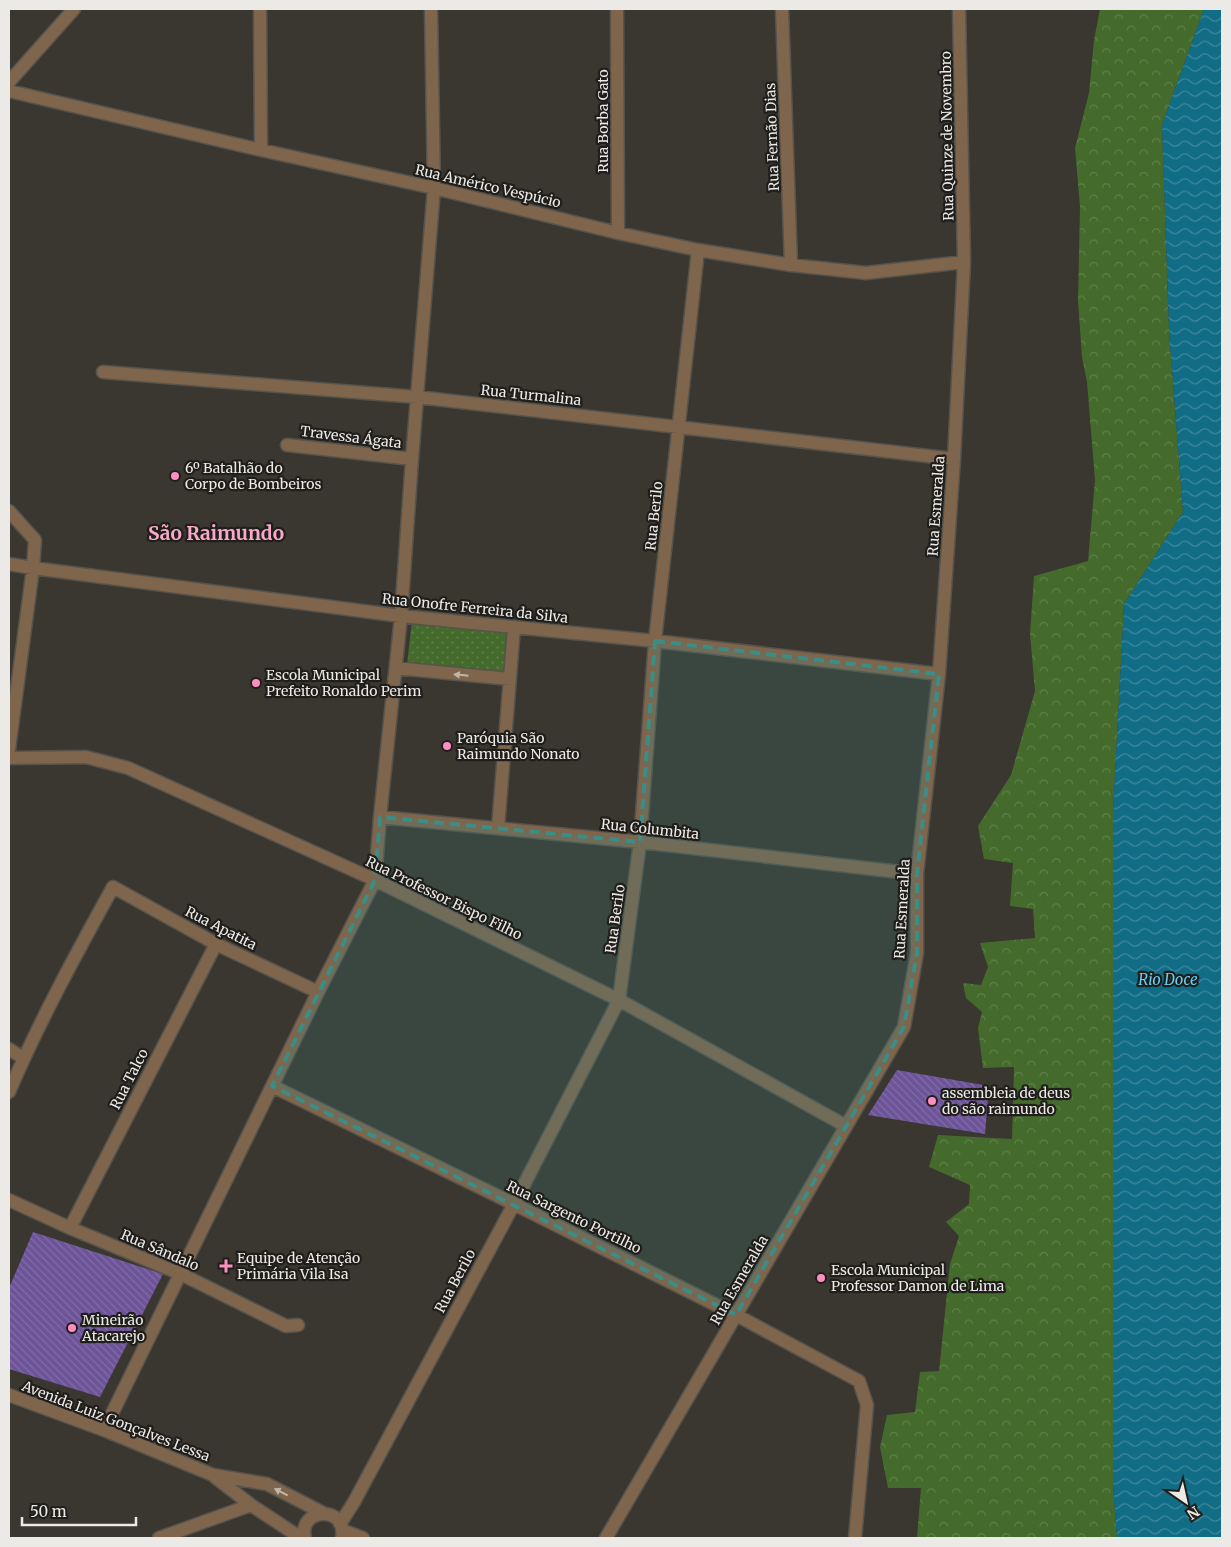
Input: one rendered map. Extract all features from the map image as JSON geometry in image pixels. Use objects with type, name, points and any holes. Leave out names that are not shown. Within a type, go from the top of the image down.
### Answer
[{"type":"street","points":[[9,82],[74,9]]},
{"type":"street","points":[[260,9],[261,150]]},
{"type":"street","points":[[104,1430],[318,992],[375,880],[401,616],[434,188],[431,9]]},
{"type":"street","name":"Rua Borba Gato","points":[[617,9],[618,232]]},
{"type":"street","name":"Rua Fernão Dias","points":[[782,9],[791,265]]},
{"type":"street","name":"Rua Quinze de Novembro","points":[[959,9],[964,262]]},
{"type":"street","name":"Rua Américo Vespúcio","points":[[9,91],[698,250],[791,265],[866,273],[964,262]]},
{"type":"street","name":"Rua Berilo","points":[[342,1531],[359,1493],[514,1204],[619,1000],[640,842],[655,641],[698,250]]},
{"type":"street","name":"Rua Esmeralda","points":[[606,1538],[904,1027],[917,953],[917,874],[939,674],[954,459],[964,262]]},
{"type":"street","name":"Rua Turmalina","points":[[103,372],[417,397],[954,459]]},
{"type":"street","name":"Travessa Ágata","points":[[287,445],[412,459]]},
{"type":"street","points":[[9,511],[34,540],[33,568],[9,749]]},
{"type":"street","name":"Rua Onofre Ferreira da Silva","points":[[9,564],[401,616],[655,641],[939,674]]},
{"type":"street","points":[[498,828],[514,627]]},
{"type":"street","points":[[396,668],[510,679]]},
{"type":"street","name":"Rua Professor Bispo Filho","points":[[9,758],[86,756],[128,768],[375,880],[619,1000],[846,1126]]},
{"type":"street","name":"Rua Columbita","points":[[380,817],[640,842],[917,874]]},
{"type":"street","name":"Rua Apatita","points":[[23,1058],[68,968],[113,887],[216,944],[318,992]]},
{"type":"street","name":"Rua Talco","points":[[70,1228],[216,944]]},
{"type":"street","points":[[9,1049],[23,1058],[9,1092]]},
{"type":"street","name":"Rua Sargento Portilho","points":[[272,1086],[736,1315],[859,1381],[867,1405],[855,1538]]},
{"type":"street","name":"Rua Sândalo","points":[[9,1200],[70,1228],[181,1274],[286,1326],[298,1325]]},
{"type":"street","name":"Avenida Luiz Gonçalves Lessa","points":[[13,1399],[104,1430],[213,1475],[266,1484],[337,1519],[342,1531],[363,1538]]},
{"type":"street","name":"Avenida Luiz Gonçalves Lessa","points":[[213,1475],[251,1505],[303,1538]]},
{"type":"street","points":[[159,1538],[251,1505]]},
{"type":"street","points":[[303,1538],[307,1522],[318,1514],[325,1514]]},
{"type":"highlighted area","points":[[655,641],[939,674],[917,874],[917,953],[904,1027],[736,1315],[272,1086],[375,880],[380,817],[640,842]]},
{"type":"green space","points":[[1100,9],[1204,9],[1162,125],[1169,330],[1183,512],[1124,604],[1113,812],[1113,1485],[1117,1538],[917,1538],[921,1488],[888,1488],[880,1447],[887,1415],[915,1412],[920,1372],[939,1371],[950,1264],[959,1236],[946,1222],[969,1204],[970,1185],[929,1167],[938,1135],[1012,1139],[1014,1067],[983,1068],[978,1028],[982,1012],[966,998],[963,983],[981,985],[988,967],[980,943],[1035,938],[1033,909],[1010,906],[1013,863],[984,859],[978,826],[1011,775],[1035,691],[1030,634],[1034,576],[1088,561],[1095,480],[1078,301],[1080,207],[1075,148],[1089,93],[1094,40]]},
{"type":"green space","points":[[412,620],[511,630],[507,677],[407,665]]},
{"type":"water","name":"Rio Doce","points":[[1204,9],[1222,9],[1222,1538],[1117,1538],[1113,1485],[1113,812],[1124,604],[1183,512],[1169,330],[1162,125]]},
{"type":"building","name":"assembleia de deus do são raimundo","points":[[897,1070],[989,1086],[985,1134],[868,1115]]},
{"type":"building","name":"Mineirão Atacarejo","points":[[33,1232],[163,1274],[100,1397],[9,1369],[9,1288]]},
{"type":"place","name":"6º Batalhão do Corpo de Bombeiros","points":[[175,476]]},
{"type":"place","name":"Escola Municipal Prefeito Ronaldo Perim","points":[[256,683]]},
{"type":"place","name":"Paróquia São Raimundo Nonato","points":[[447,746]]},
{"type":"place","name":"assembleia de deus do são raimundo","points":[[932,1101]]},
{"type":"place","name":"Equipe de Atenção Primária Vila Isa","points":[[226,1266]]},
{"type":"place","name":"Escola Municipal Professor Damon de Lima","points":[[821,1278]]},
{"type":"place","name":"Mineirão Atacarejo","points":[[72,1328]]},
{"type":"district","name":"São Raimundo","points":[[216,533]]}]
